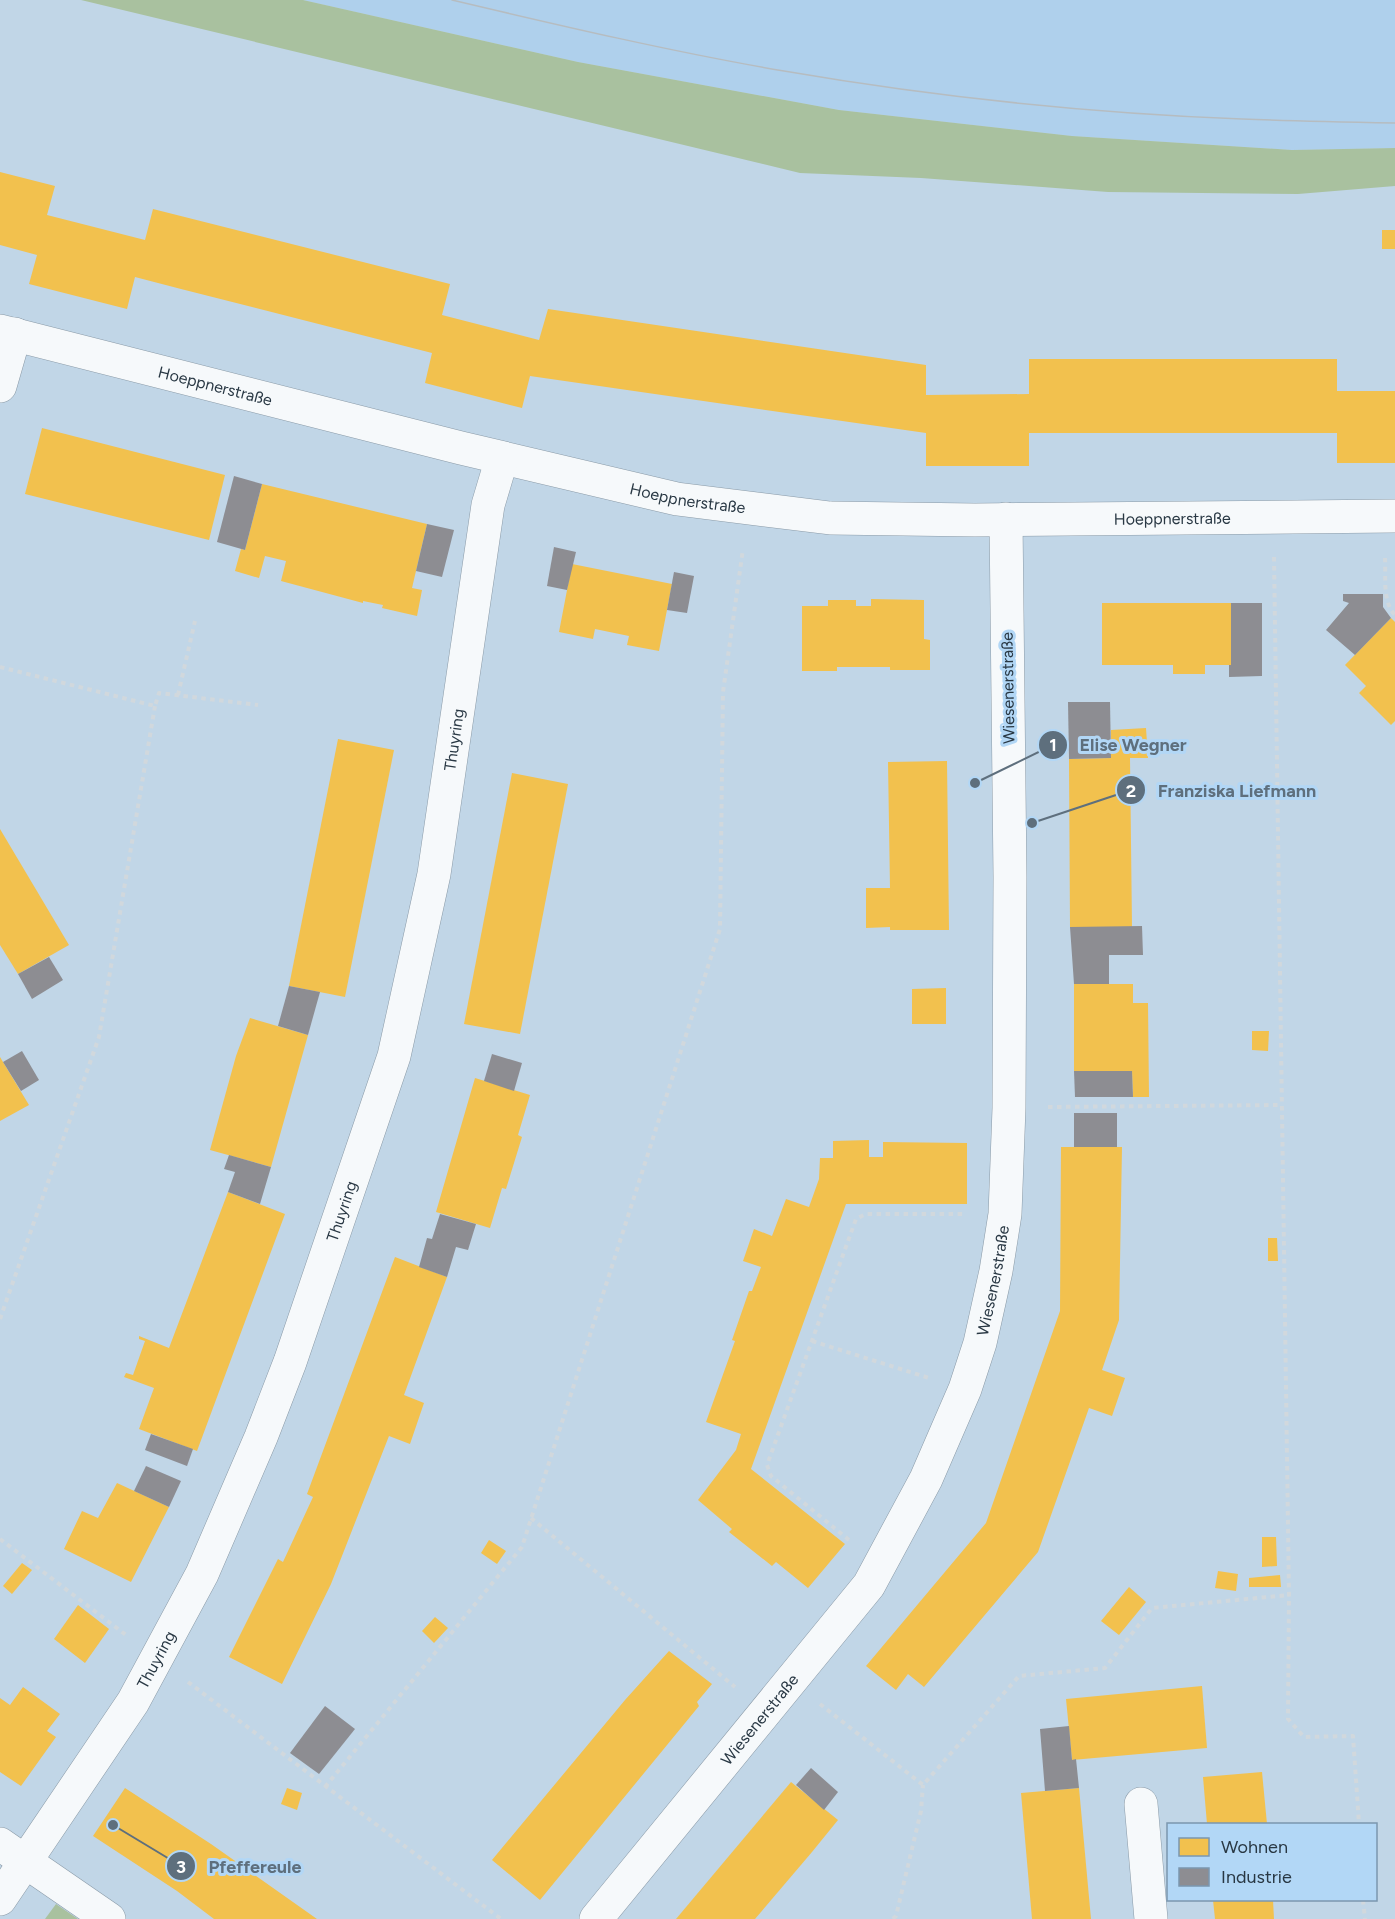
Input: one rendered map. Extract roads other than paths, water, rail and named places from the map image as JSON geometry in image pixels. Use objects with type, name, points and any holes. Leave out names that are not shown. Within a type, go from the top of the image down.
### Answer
[{"type":"street","points":[[0,386],[8,332]]},
{"type":"street","name":"Hoeppnerstraße","points":[[8,332],[502,458],[677,499],[830,518],[1395,516]]},
{"type":"street","name":"Thuyring","points":[[0,1899],[13,1853],[133,1702],[202,1574],[261,1437],[294,1351],[394,1056],[434,874],[488,504],[502,458]]},
{"type":"street","name":"Wiesenerstraße","points":[[596,1919],[869,1585],[926,1479],[965,1389],[980,1343],[996,1271],[1005,1214],[1010,1108],[1010,866],[1005,519]]},
{"type":"street","points":[[1141,1804],[1151,1919]]},
{"type":"street","points":[[13,1853],[109,1919]]},
{"type":"tram line","points":[[452,0],[701,56],[898,89],[1012,103],[1127,113],[1395,123]]},
{"type":"place","name":"Elise Wegner","points":[[975,783]]},
{"type":"place","name":"Franziska Liefmann","points":[[1032,823]]},
{"type":"place","name":"Pfeffereule","points":[[113,1825]]}]
